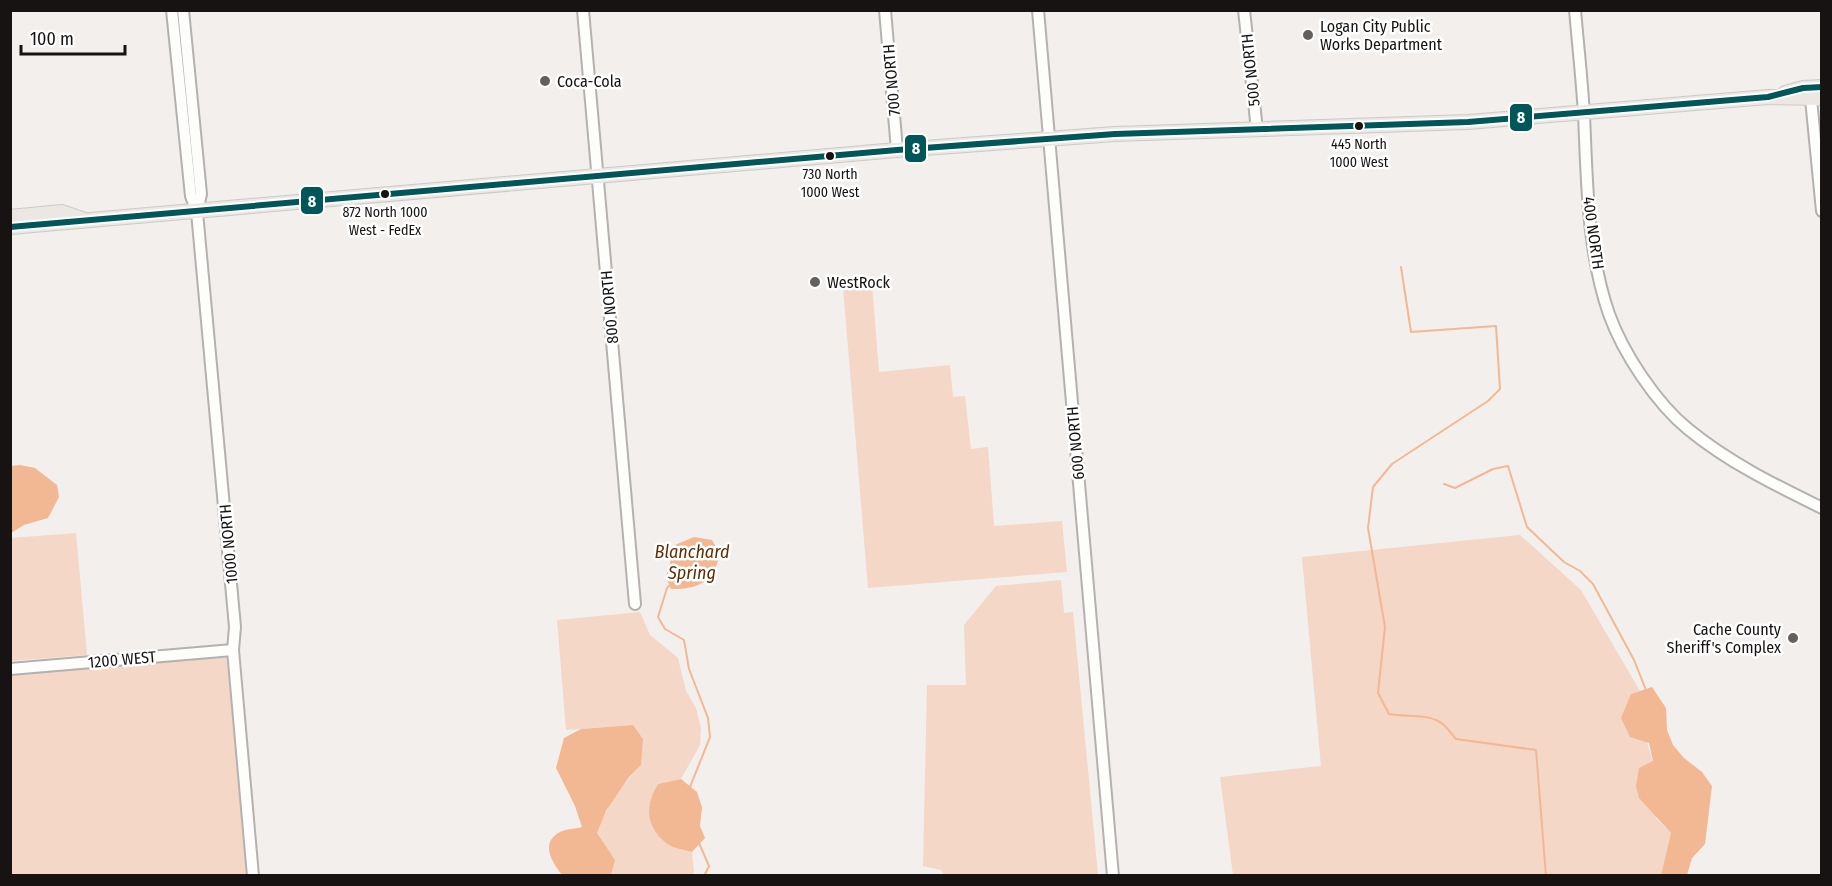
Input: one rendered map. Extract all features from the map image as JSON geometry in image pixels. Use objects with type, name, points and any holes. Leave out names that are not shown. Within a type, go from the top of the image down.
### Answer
[{"type":"main road","points":[[1768,97],[1803,88],[1821,87]]},
{"type":"main road","points":[[10,227],[897,150],[1050,139],[1154,132],[1457,123],[1768,97],[1816,98]]},
{"type":"main road","points":[[10,217],[62,212],[88,221]]},
{"type":"street","name":"1000 NORTH","points":[[172,10],[191,196],[197,212],[236,627],[233,650],[253,876]]},
{"type":"street","name":"1000 NORTH","points":[[183,10],[201,194],[197,212]]},
{"type":"street","name":"800 NORTH","points":[[583,10],[635,604]]},
{"type":"street","name":"700 NORTH","points":[[885,10],[897,150]]},
{"type":"street","name":"600 NORTH","points":[[1038,10],[1113,876]]},
{"type":"street","name":"500 NORTH","points":[[1244,10],[1257,130]]},
{"type":"street","name":"400 NORTH","points":[[1575,10],[1596,259],[1609,314],[1630,358],[1658,398],[1688,429],[1756,475],[1821,508]]},
{"type":"street","points":[[1816,98],[1821,211]]},
{"type":"street","name":"1200 WEST","points":[[10,669],[233,650]]},
{"type":"shaded area","points":[[872,284],[879,372],[950,365],[953,397],[965,396],[971,449],[988,447],[994,526],[1062,521],[1067,572],[868,588],[843,287]]},
{"type":"shaded area","points":[[76,533],[87,655],[11,661],[11,538]]},
{"type":"shaded area","points":[[1520,535],[1581,590],[1640,691],[1631,694],[1653,761],[1656,818],[1671,833],[1661,875],[1233,875],[1220,777],[1321,766],[1302,557]]},
{"type":"shaded area","points":[[1061,580],[1064,613],[1073,612],[1098,875],[944,875],[941,870],[923,866],[927,685],[966,685],[964,625],[996,586]]},
{"type":"shaded area","points":[[640,612],[650,635],[678,658],[686,691],[696,708],[701,728],[700,745],[681,779],[658,784],[649,807],[651,822],[659,836],[671,846],[692,852],[694,872],[692,875],[611,875],[614,860],[597,833],[615,797],[641,765],[633,725],[566,730],[557,620]]},
{"type":"shaded area","points":[[230,655],[249,875],[11,876],[11,675]]},
{"type":"water","points":[[11,466],[35,468],[57,485],[59,497],[48,518],[24,525],[11,533]]},
{"type":"water","name":"Blanchard Spring","points":[[694,537],[712,540],[720,554],[717,564],[704,582],[681,589],[671,589],[666,577],[675,545]]},
{"type":"water","points":[[1652,687],[1666,708],[1667,730],[1673,745],[1684,758],[1702,772],[1712,786],[1705,844],[1692,858],[1687,875],[1661,875],[1671,833],[1639,798],[1636,786],[1639,768],[1653,761],[1649,743],[1630,737],[1621,718],[1631,694]]},
{"type":"water","points":[[633,725],[643,739],[641,765],[629,777],[606,811],[597,833],[615,860],[611,875],[562,875],[550,854],[550,843],[560,832],[582,827],[575,806],[556,768],[564,738],[581,729]]},
{"type":"water","points":[[681,779],[697,792],[702,807],[700,826],[705,838],[692,852],[666,843],[654,830],[649,815],[651,800],[658,784]]},
{"type":"waterway","points":[[1401,267],[1411,332],[1496,326],[1500,389],[1488,401],[1392,464],[1373,487],[1368,528],[1385,627],[1378,693],[1389,714],[1433,719],[1443,724],[1456,739],[1536,750],[1546,876]]},
{"type":"waterway","points":[[1444,484],[1455,488],[1493,469],[1508,466],[1527,527],[1564,562],[1580,571],[1593,584],[1634,660],[1646,690]]},
{"type":"waterway","points":[[670,585],[658,617],[665,629],[684,640],[689,669],[708,718],[710,737],[690,787]]},
{"type":"waterway","points":[[699,843],[709,866],[704,876]]},
{"type":"transit line","name":"8","points":[[10,227],[897,150],[1115,134],[1468,122],[1768,97],[1803,88],[1822,87]]},
{"type":"place","name":"Logan City Public Works Department","points":[[1308,35]]},
{"type":"place","name":"Coca-Cola","points":[[545,81]]},
{"type":"place","name":"445 North 1000 West","points":[[1359,126]]},
{"type":"place","name":"730 North 1000 West","points":[[830,156]]},
{"type":"place","name":"872 North 1000 West - FedEx","points":[[385,194]]},
{"type":"place","name":"WestRock","points":[[815,282]]},
{"type":"place","name":"Cache County Sheriff's Complex","points":[[1793,638]]}]
